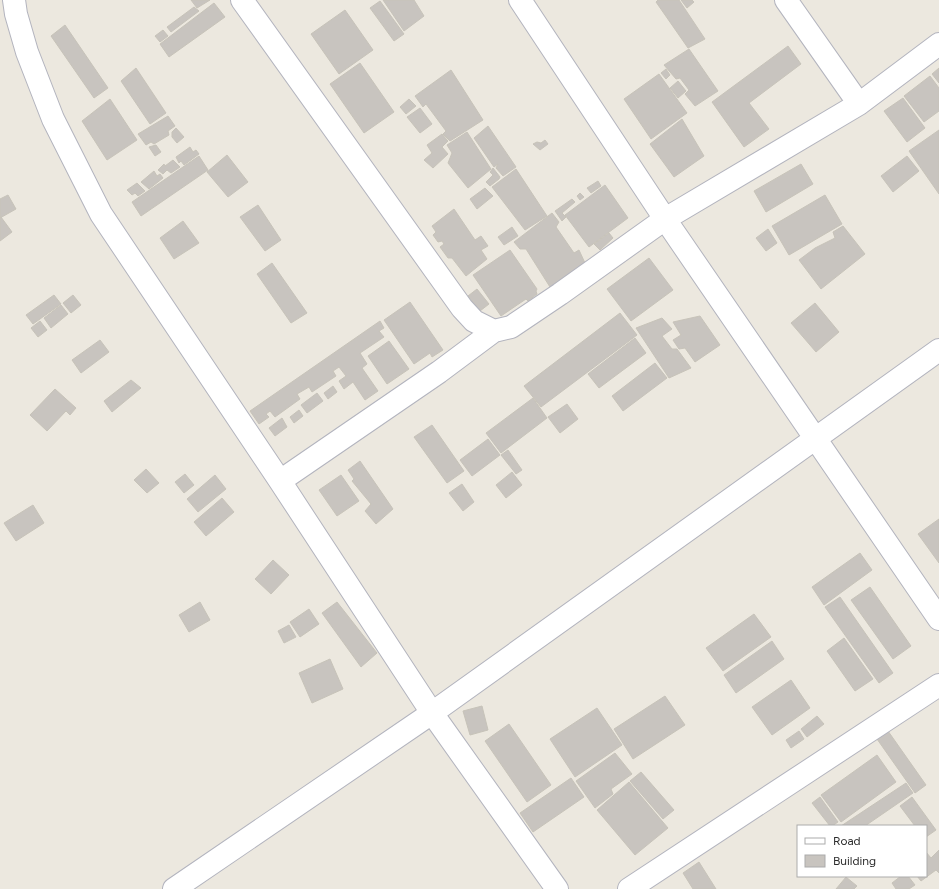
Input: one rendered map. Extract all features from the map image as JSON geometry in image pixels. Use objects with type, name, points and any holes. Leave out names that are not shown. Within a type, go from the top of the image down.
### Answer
[{"type":"street","points":[[14,0],[16,14],[27,52],[53,120],[102,214],[432,713],[557,889]]},
{"type":"street","points":[[242,0],[462,308],[474,322],[494,331]]},
{"type":"street","points":[[520,0],[665,218],[939,619]]},
{"type":"street","points":[[786,0],[859,104]]},
{"type":"street","points":[[280,481],[439,372],[494,331],[511,327],[560,294],[665,218],[859,104],[939,44]]},
{"type":"street","points":[[174,889],[432,713],[939,350]]},
{"type":"street","points":[[629,889],[939,685]]},
{"type":"building","points":[[191,0],[210,0],[197,8]]},
{"type":"building","points":[[383,0],[414,0],[424,16],[404,31]]},
{"type":"building","points":[[658,0],[679,0],[705,39],[688,48],[656,2]]},
{"type":"building","points":[[681,0],[692,0],[694,2],[687,8]]},
{"type":"building","points":[[380,1],[404,34],[394,41],[370,8]]},
{"type":"building","points":[[214,3],[225,17],[169,57],[160,44]]},
{"type":"building","points":[[194,7],[199,11],[171,32],[167,27]]},
{"type":"building","points":[[345,10],[373,50],[339,74],[311,34]]},
{"type":"building","points":[[65,25],[108,88],[94,98],[51,36]]},
{"type":"building","points":[[163,30],[168,36],[160,42],[155,36]]},
{"type":"building","points":[[788,46],[801,64],[749,103],[769,129],[744,147],[712,102]]},
{"type":"building","points":[[689,49],[718,91],[695,106],[685,94],[689,90],[680,78],[676,79],[664,65]]},
{"type":"building","points":[[360,63],[394,112],[364,133],[330,84]]},
{"type":"building","points":[[136,68],[166,113],[150,124],[121,81]]},
{"type":"building","points":[[939,68],[939,83],[932,74]]},
{"type":"building","points":[[666,69],[670,75],[666,79],[661,73]]},
{"type":"building","points":[[451,70],[483,120],[450,141],[443,134],[446,131],[426,104],[423,107],[415,96]]},
{"type":"building","points":[[659,74],[687,113],[651,139],[624,99]]},
{"type":"building","points":[[930,76],[939,88],[939,111],[924,122],[904,96]]},
{"type":"building","points":[[678,81],[686,91],[678,98],[670,88]]},
{"type":"building","points":[[903,98],[925,128],[907,142],[884,111]]},
{"type":"building","points":[[110,99],[137,140],[107,160],[82,121]]},
{"type":"building","points":[[409,99],[416,106],[406,114],[400,107]]},
{"type":"building","points":[[420,108],[432,124],[420,133],[407,117]]},
{"type":"building","points":[[168,116],[175,126],[168,131],[169,135],[154,144],[151,142],[146,145],[138,134]]},
{"type":"building","points":[[682,119],[704,156],[674,177],[650,144]]},
{"type":"building","points":[[488,126],[516,167],[503,176],[496,168],[498,164],[494,167],[474,138]]},
{"type":"building","points":[[176,128],[184,137],[177,143],[172,137],[172,132]]},
{"type":"building","points":[[939,130],[939,194],[909,151]]},
{"type":"building","points":[[467,132],[491,169],[468,188],[448,163],[452,153],[447,145]]},
{"type":"building","points":[[442,134],[448,141],[442,147],[448,154],[433,168],[424,160],[432,153],[427,145]]},
{"type":"building","points":[[545,140],[548,144],[540,150],[533,144],[537,142],[541,143]]},
{"type":"building","points":[[156,145],[161,152],[155,156],[149,147]]},
{"type":"building","points":[[190,147],[193,152],[196,150],[199,154],[184,165],[181,161],[179,163],[176,157]]},
{"type":"building","points":[[227,155],[248,182],[228,197],[207,172]]},
{"type":"building","points":[[199,156],[208,170],[141,216],[132,202]]},
{"type":"building","points":[[907,156],[919,171],[893,192],[881,176]]},
{"type":"building","points":[[173,160],[180,167],[171,173],[167,170],[163,174],[158,170],[164,164],[165,166]]},
{"type":"building","points":[[801,164],[813,184],[766,212],[754,191]]},
{"type":"building","points":[[493,168],[500,177],[490,186],[486,182],[493,175],[490,172]]},
{"type":"building","points":[[516,169],[547,216],[525,230],[492,187]]},
{"type":"building","points":[[154,171],[157,176],[160,174],[163,178],[149,189],[141,182]]},
{"type":"building","points":[[598,181],[601,186],[591,193],[587,188]]},
{"type":"building","points":[[137,183],[145,191],[138,196],[135,193],[132,195],[127,190]]},
{"type":"building","points":[[605,185],[628,218],[589,247],[565,215]]},
{"type":"building","points":[[485,188],[493,196],[477,209],[470,199]]},
{"type":"building","points":[[580,193],[584,197],[580,200],[577,196]]},
{"type":"building","points":[[8,195],[16,209],[0,218],[0,199]]},
{"type":"building","points":[[825,195],[842,224],[789,255],[772,226]]},
{"type":"building","points":[[572,199],[575,202],[562,213],[566,217],[562,221],[555,211]]},
{"type":"building","points":[[258,205],[281,240],[265,251],[240,217]]},
{"type":"building","points":[[454,209],[475,240],[481,236],[488,246],[481,250],[487,259],[466,276],[452,258],[448,258],[440,247],[444,244],[442,241],[438,242],[433,235],[436,232],[432,226]]},
{"type":"building","points":[[552,213],[559,222],[556,227],[574,253],[579,250],[585,263],[550,287],[526,249],[520,249],[514,242]]},
{"type":"building","points":[[1,217],[12,232],[0,241],[0,219]]},
{"type":"building","points":[[183,221],[199,243],[174,259],[160,238]]},
{"type":"building","points":[[843,226],[865,254],[821,289],[799,260],[815,248],[835,238],[833,232]]},
{"type":"building","points":[[512,227],[518,236],[504,245],[498,237]]},
{"type":"building","points":[[768,229],[777,243],[766,251],[756,238]]},
{"type":"building","points":[[609,233],[613,238],[600,250],[594,244]]},
{"type":"building","points":[[510,250],[537,289],[537,294],[528,301],[526,299],[501,316],[473,275]]},
{"type":"building","points":[[649,258],[673,290],[631,321],[607,289]]},
{"type":"building","points":[[272,263],[307,313],[291,323],[257,274]]},
{"type":"building","points":[[477,289],[489,304],[480,311],[468,296]]},
{"type":"building","points":[[54,295],[61,304],[33,324],[26,315]]},
{"type":"building","points":[[73,295],[81,305],[71,313],[63,303]]},
{"type":"building","points":[[410,302],[443,350],[432,357],[430,353],[414,364],[384,320]]},
{"type":"building","points":[[815,303],[839,332],[816,352],[791,323]]},
{"type":"building","points":[[61,305],[68,314],[51,328],[44,318]]},
{"type":"building","points":[[620,313],[637,335],[541,407],[524,386]]},
{"type":"building","points":[[700,316],[720,345],[695,362],[685,348],[679,349],[673,340],[681,335],[673,322]]},
{"type":"building","points":[[662,318],[672,329],[662,336],[672,349],[677,349],[691,368],[669,378],[636,328]]},
{"type":"building","points":[[40,321],[47,330],[38,337],[31,328]]},
{"type":"building","points":[[380,321],[384,328],[379,331],[384,337],[360,353],[367,364],[362,368],[378,391],[365,400],[353,382],[344,389],[339,381],[346,376],[339,367],[333,371],[336,376],[312,392],[309,387],[297,394],[300,399],[275,417],[270,411],[266,414],[269,417],[259,424],[250,411]]},
{"type":"building","points":[[635,338],[646,353],[599,388],[588,374]]},
{"type":"building","points":[[100,340],[109,352],[81,373],[72,360]]},
{"type":"building","points":[[389,341],[409,369],[387,384],[368,356]]},
{"type":"building","points":[[655,363],[667,378],[623,411],[612,396]]},
{"type":"building","points":[[131,380],[141,388],[112,412],[104,401]]},
{"type":"building","points":[[333,386],[337,392],[328,399],[324,393]]},
{"type":"building","points":[[55,389],[76,408],[70,415],[66,411],[47,431],[30,415]]},
{"type":"building","points":[[317,393],[323,401],[307,413],[301,405]]},
{"type":"building","points":[[533,398],[547,418],[501,453],[486,433]]},
{"type":"building","points":[[567,404],[578,419],[560,433],[548,417]]},
{"type":"building","points":[[299,410],[303,416],[294,423],[290,417]]},
{"type":"building","points":[[282,418],[287,427],[275,436],[269,428]]},
{"type":"building","points":[[432,425],[464,471],[447,483],[414,437]]},
{"type":"building","points":[[488,439],[500,455],[472,476],[460,460]]},
{"type":"building","points":[[508,450],[522,470],[516,474],[501,455]]},
{"type":"building","points":[[360,461],[393,509],[376,524],[365,511],[371,504],[352,481],[354,479],[348,470]]},
{"type":"building","points":[[146,469],[159,483],[147,493],[134,480]]},
{"type":"building","points":[[512,472],[522,485],[506,498],[496,485]]},
{"type":"building","points":[[185,474],[194,485],[184,493],[175,482]]},
{"type":"building","points":[[215,475],[226,489],[198,512],[187,499]]},
{"type":"building","points":[[341,475],[359,501],[337,516],[319,490]]},
{"type":"building","points":[[462,484],[474,502],[463,511],[449,493]]},
{"type":"building","points":[[222,498],[234,512],[206,536],[194,522]]},
{"type":"building","points":[[33,505],[44,523],[16,541],[4,523]]},
{"type":"building","points":[[939,519],[939,563],[918,534]]},
{"type":"building","points":[[860,553],[872,570],[824,605],[812,587]]},
{"type":"building","points":[[273,560],[289,575],[271,594],[255,579]]},
{"type":"building","points":[[870,587],[911,646],[893,659],[851,600]]},
{"type":"building","points":[[840,597],[893,673],[879,683],[825,607]]},
{"type":"building","points":[[200,602],[210,620],[189,632],[179,615]]},
{"type":"building","points":[[337,602],[377,653],[361,667],[322,613]]},
{"type":"building","points":[[309,609],[319,624],[300,637],[290,622]]},
{"type":"building","points":[[754,614],[771,637],[723,671],[706,648]]},
{"type":"building","points":[[289,625],[296,637],[284,643],[278,631]]},
{"type":"building","points":[[844,638],[873,679],[855,691],[827,651]]},
{"type":"building","points":[[772,641],[784,659],[736,693],[724,675]]},
{"type":"building","points":[[330,659],[343,689],[312,703],[299,673]]},
{"type":"building","points":[[791,680],[810,708],[772,735],[752,707]]},
{"type":"building","points":[[665,696],[685,725],[633,759],[614,729]]},
{"type":"building","points":[[482,706],[488,730],[470,735],[463,711]]},
{"type":"building","points":[[597,708],[622,745],[575,777],[550,739]]},
{"type":"building","points":[[817,716],[824,724],[807,737],[801,729]]},
{"type":"building","points":[[509,724],[551,785],[527,802],[485,741]]},
{"type":"building","points":[[799,731],[804,739],[791,748],[786,740]]},
{"type":"building","points":[[888,731],[926,785],[915,793],[877,739]]},
{"type":"building","points":[[615,753],[632,774],[611,789],[613,794],[595,808],[576,781]]},
{"type":"building","points":[[877,755],[896,782],[841,822],[821,795]]},
{"type":"building","points":[[641,772],[674,810],[663,819],[630,781]]},
{"type":"building","points":[[571,778],[584,797],[533,832],[520,813]]},
{"type":"building","points":[[629,782],[668,828],[635,855],[597,810]]},
{"type":"building","points":[[906,783],[913,793],[866,825],[843,825]]},
{"type":"building","points":[[820,797],[838,822],[834,825],[829,825],[812,803]]},
{"type":"building","points":[[912,797],[936,830],[927,836],[927,825],[914,825],[900,806]]},
{"type":"building","points":[[939,850],[939,873],[936,870],[927,877],[927,853],[931,858]]},
{"type":"building","points":[[699,862],[716,889],[693,889],[683,873]]},
{"type":"building","points":[[846,877],[857,886],[854,889],[836,889]]},
{"type":"building","points":[[900,877],[909,877],[915,885],[909,889],[896,889],[892,883]]},
{"type":"building","points":[[918,877],[926,877],[921,881]]}]
